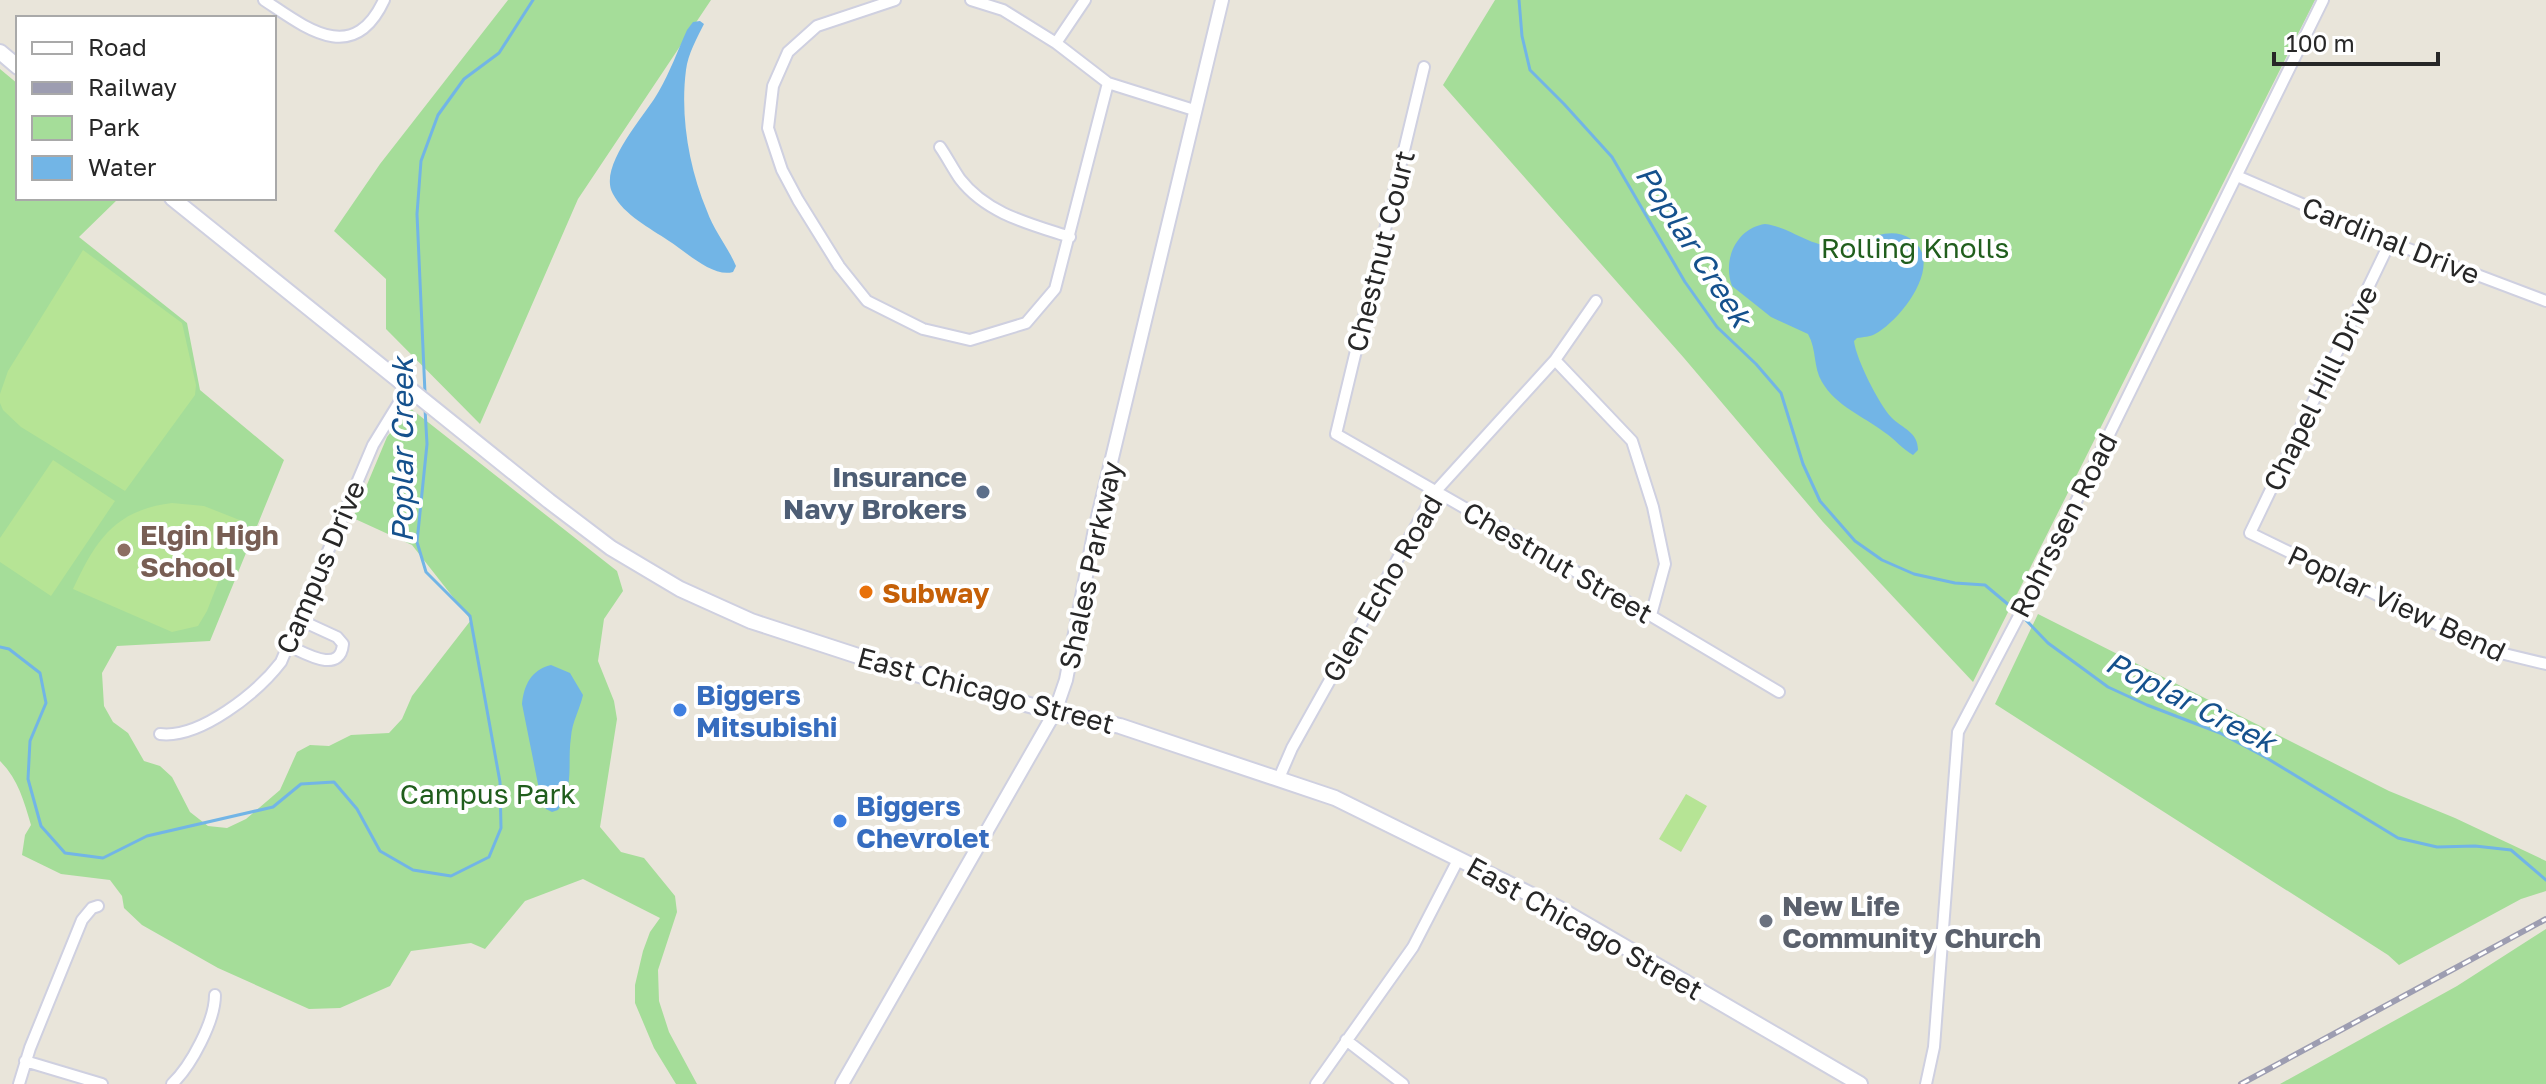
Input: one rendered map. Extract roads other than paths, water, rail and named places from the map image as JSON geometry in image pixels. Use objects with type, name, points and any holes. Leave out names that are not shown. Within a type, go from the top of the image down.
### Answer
[{"type":"main road","points":[[0,52],[16,65]]},
{"type":"main road","name":"East Chicago Street","points":[[174,200],[611,548],[680,589],[751,621],[901,670],[1055,712],[1120,726],[1335,798],[1558,908],[1860,1084]]},
{"type":"street","points":[[264,0],[310,31],[338,37],[362,28],[375,16],[384,0]]},
{"type":"street","points":[[895,0],[817,26],[788,52],[773,86],[768,128],[782,170],[839,266],[867,301],[923,329],[970,340],[1026,323],[1055,289],[1108,83]]},
{"type":"street","points":[[971,0],[1003,10],[1056,43],[1108,83],[1194,110]]},
{"type":"street","points":[[1056,43],[1085,0]]},
{"type":"street","name":"Shales Parkway","points":[[842,1084],[1055,712],[1066,680],[1095,529],[1222,0]]},
{"type":"street","name":"Rohrssen Road","points":[[1926,1084],[1934,1047],[1958,732],[2031,593],[2323,0]]},
{"type":"street","name":"Chestnut Court","points":[[1336,434],[1424,67]]},
{"type":"street","points":[[940,147],[961,180],[984,203],[1013,219],[1070,237]]},
{"type":"street","name":"Cardinal Drive","points":[[2237,176],[2390,242],[2546,301]]},
{"type":"street","name":"Chapel Hill Drive","points":[[2250,533],[2390,242]]},
{"type":"street","name":"Glen Echo Road","points":[[1279,778],[1292,748],[1435,492],[1555,360],[1596,301]]},
{"type":"street","points":[[1555,360],[1632,441],[1653,507],[1665,564],[1651,615]]},
{"type":"street","name":"Campus Drive","points":[[160,734],[188,731],[250,696],[271,675],[289,646],[373,445],[408,388]]},
{"type":"street","name":"Chestnut Street","points":[[1336,434],[1779,692]]},
{"type":"street","name":"Poplar View Bend","points":[[2250,533],[2492,651],[2546,664]]},
{"type":"street","points":[[289,646],[329,661],[336,659],[342,651],[343,644],[337,637],[300,620]]},
{"type":"street","points":[[1316,1084],[1413,947],[1459,858]]},
{"type":"street","points":[[19,1084],[25,1061],[82,920],[92,908],[98,906]]},
{"type":"street","points":[[172,1084],[180,1076],[210,1023],[215,995]]},
{"type":"street","points":[[1346,1040],[1403,1084]]},
{"type":"street","points":[[25,1061],[102,1084]]},
{"type":"water","points":[[693,22],[704,24],[686,70],[684,105],[691,160],[701,194],[713,225],[736,266],[733,272],[725,273],[708,267],[638,220],[618,202],[610,183],[617,155],[659,91],[687,30]]},
{"type":"water","points":[[1765,224],[1825,245],[1844,245],[1892,233],[1911,239],[1921,249],[1924,262],[1922,276],[1907,305],[1885,327],[1854,341],[1863,370],[1880,402],[1915,439],[1918,450],[1913,455],[1842,404],[1828,390],[1819,376],[1808,334],[1771,317],[1732,286],[1729,265],[1734,246],[1747,232]]},
{"type":"water","points":[[551,665],[570,673],[583,695],[572,731],[567,792],[558,810],[552,812],[546,809],[541,799],[522,704],[530,679]]},
{"type":"waterway","name":"Poplar Creek","points":[[425,393],[417,214],[421,161],[438,115],[464,79],[499,53],[533,0]]},
{"type":"waterway","name":"Poplar Creek","points":[[1519,0],[1522,36],[1530,70],[1612,157],[1685,282],[1717,327],[1781,393],[1803,464],[1820,501],[1855,541],[1882,560],[1914,574],[1955,583],[1985,585],[2016,611]]},
{"type":"waterway","name":"Poplar Creek","points":[[0,647],[9,649],[40,673],[46,703],[30,741],[28,779],[41,826],[65,853],[103,858],[147,836],[273,807],[301,784],[334,782],[357,809],[380,851],[413,870],[451,876],[489,857],[501,828],[500,782],[470,616],[426,572],[417,542],[427,444],[425,409]]},
{"type":"waterway","name":"Poplar Creek","points":[[2022,616],[2048,643],[2108,687],[2220,733],[2398,838],[2437,847],[2475,846],[2511,850],[2546,880]]},
{"type":"railway","points":[[2241,1084],[2546,919]]},
{"type":"place","name":"Insurance Navy Brokers","points":[[983,492]]},
{"type":"place","name":"Elgin High School","points":[[124,550]]},
{"type":"place","name":"Subway","points":[[866,592]]},
{"type":"place","name":"Biggers Mitsubishi","points":[[680,710]]},
{"type":"place","name":"Biggers Chevrolet","points":[[840,821]]},
{"type":"place","name":"New Life Community Church","points":[[1766,921]]},
{"type":"park label","name":"Rolling Knolls","points":[[1915,247]]},
{"type":"park label","name":"Campus Park","points":[[488,793]]}]
